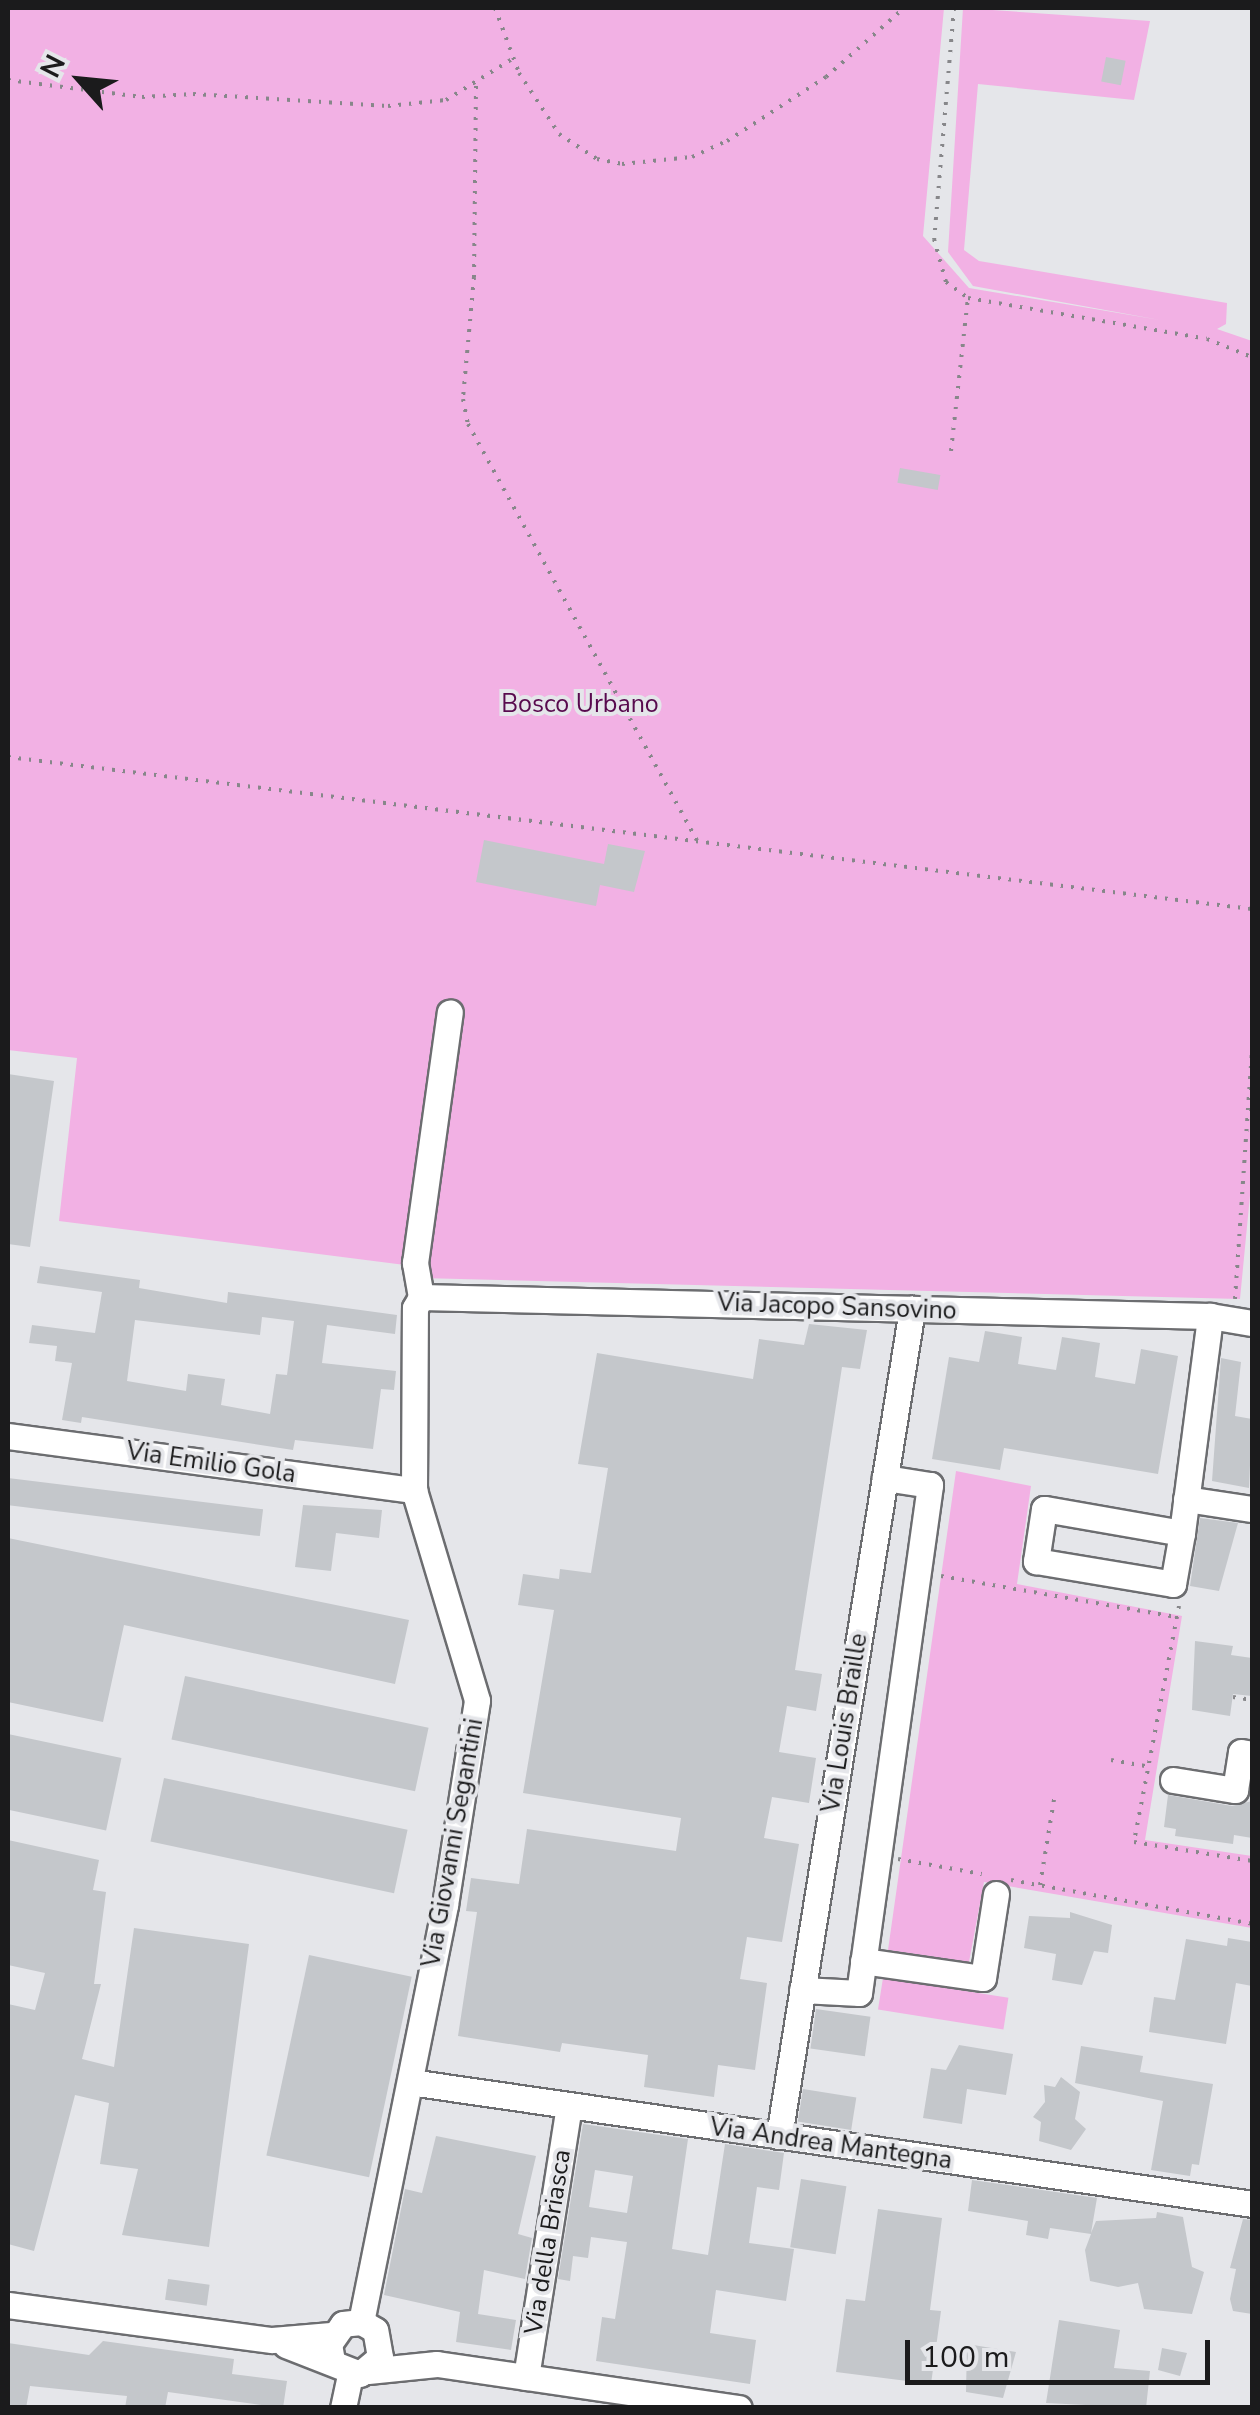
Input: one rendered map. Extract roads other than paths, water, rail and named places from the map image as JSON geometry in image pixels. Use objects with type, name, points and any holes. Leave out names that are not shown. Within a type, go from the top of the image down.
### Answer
[{"type":"street","name":"Via Giovanni Segantini","points":[[360,2322],[410,2082],[477,1700],[472,1665],[414,1490],[415,1308],[421,1297],[414,1263],[450,1012]]},
{"type":"street","name":"Via Jacopo Sansovino","points":[[421,1297],[1232,1319]]},
{"type":"street","name":"Via Louis Braille","points":[[779,2136],[912,1310]]},
{"type":"street","points":[[1182,1533],[1044,1510],[1036,1561],[1173,1584],[1182,1533],[1186,1499],[1232,1319]]},
{"type":"street","name":"Via Emilio Gola","points":[[8,1436],[414,1490]]},
{"type":"street","points":[[802,1990],[859,1993],[930,1485],[885,1478]]},
{"type":"street","points":[[1186,1499],[1252,1509]]},
{"type":"street","points":[[1174,1780],[1235,1790],[1241,1752],[1252,1754]]},
{"type":"street","points":[[863,1962],[983,1978],[995,1882]]},
{"type":"street","name":"Via Andrea Mantegna","points":[[410,2082],[1252,2204]]},
{"type":"street","name":"Via della Briasca","points":[[526,2377],[569,2107]]},
{"type":"street","points":[[8,2305],[272,2340],[346,2360],[437,2364],[740,2408]]},
{"type":"street","points":[[344,2408],[346,2360],[342,2324],[360,2322],[380,2339],[437,2364]]},
{"type":"street","points":[[346,2360],[380,2356],[380,2339]]},
{"type":"park label","name":"Bosco Urbano","points":[[580,704]]}]
